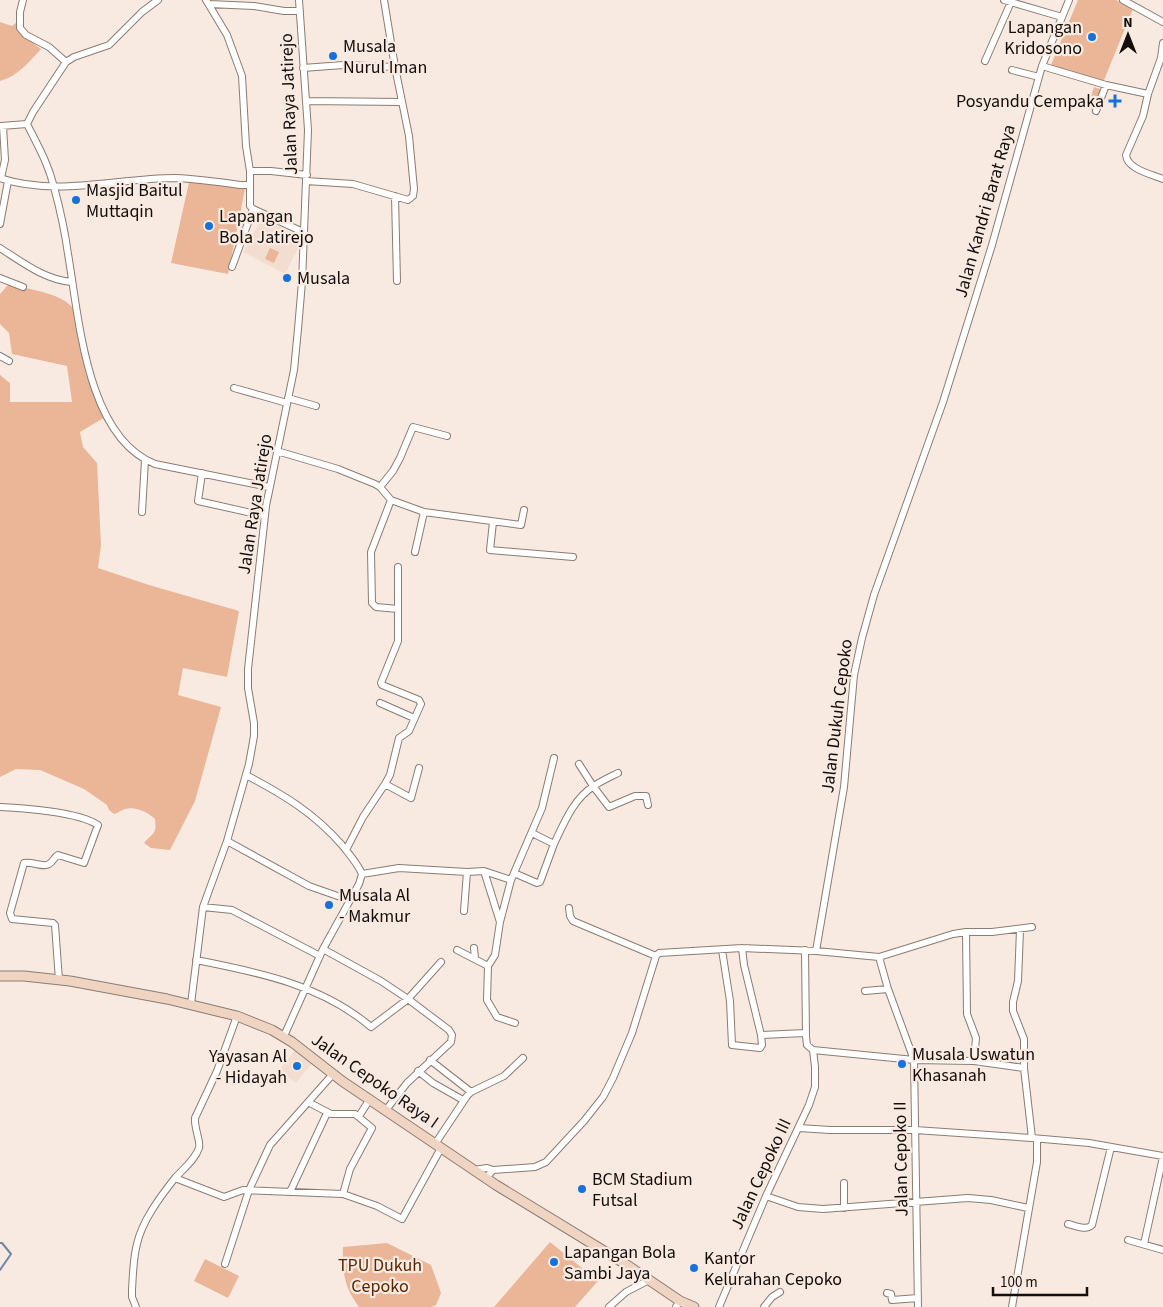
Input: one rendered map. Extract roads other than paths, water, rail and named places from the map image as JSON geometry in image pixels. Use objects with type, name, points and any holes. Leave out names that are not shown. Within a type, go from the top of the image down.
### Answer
[{"type":"main road","name":"Jalan Cepoko Raya I","points":[[0,976],[58,980],[191,1004],[237,1016],[284,1036],[333,1074],[486,1178],[649,1280],[678,1304],[694,1307]]},
{"type":"street","points":[[23,0],[20,12],[20,28],[26,35],[48,47],[66,62]]},
{"type":"street","points":[[27,124],[66,62],[74,56],[109,45],[142,12],[158,0]]},
{"type":"street","name":"Jalan Raya Jatirejo","points":[[191,1004],[203,907],[227,841],[246,775],[254,736],[254,723],[248,688],[248,670],[269,488],[294,370],[298,329],[308,130],[303,68],[303,35],[299,0]]},
{"type":"street","points":[[250,171],[353,184],[408,200],[413,196],[409,136],[384,0]]},
{"type":"street","name":"Jalan Kandri Barat Raya","points":[[943,402],[992,245],[1042,66],[1069,0]]},
{"type":"street","points":[[1123,0],[1163,22]]},
{"type":"street","points":[[985,61],[1008,1],[1062,17]]},
{"type":"street","points":[[208,2],[254,3],[284,11],[300,11]]},
{"type":"street","points":[[208,2],[228,35],[242,76],[246,146],[250,171],[250,202],[253,209],[303,232]]},
{"type":"street","points":[[1163,42],[1162,59],[1126,155],[1128,163],[1163,179]]},
{"type":"street","points":[[303,68],[336,65],[395,67]]},
{"type":"street","points":[[1042,66],[1106,85],[1148,94]]},
{"type":"street","points":[[1012,70],[1039,77]]},
{"type":"street","points":[[1096,111],[1106,85]]},
{"type":"street","points":[[306,101],[402,102]]},
{"type":"street","points":[[0,224],[5,160],[2,126],[27,124]]},
{"type":"street","points":[[27,124],[42,152],[54,187],[68,253],[86,358],[94,387],[107,418],[126,445],[135,454],[154,464],[269,488]]},
{"type":"street","points":[[3,179],[54,187],[175,178],[250,185]]},
{"type":"street","points":[[395,196],[397,281]]},
{"type":"street","points":[[232,267],[253,209]]},
{"type":"street","points":[[0,248],[59,281],[72,282]]},
{"type":"street","points":[[0,278],[23,287]]},
{"type":"street","points":[[0,356],[8,361]]},
{"type":"street","points":[[234,388],[316,406]]},
{"type":"street","name":"Jalan Dukuh Cepoko","points":[[816,951],[844,787],[854,675],[862,638],[874,594],[943,402]]},
{"type":"street","points":[[380,487],[393,471],[408,443],[413,427],[447,436]]},
{"type":"street","points":[[277,451],[338,469],[380,487],[391,500],[424,512],[520,525],[524,510]]},
{"type":"street","points":[[142,512],[145,460]]},
{"type":"street","points":[[202,473],[198,502],[265,516]]},
{"type":"street","points":[[391,500],[371,552],[372,603],[376,607],[398,609]]},
{"type":"street","points":[[415,552],[424,512]]},
{"type":"street","points":[[493,522],[490,550],[573,557]]},
{"type":"street","points":[[346,850],[363,817],[386,784],[399,738],[409,731],[420,702],[381,683],[398,642],[398,567]]},
{"type":"street","points":[[380,703],[414,718]]},
{"type":"street","points":[[515,1023],[497,1018],[489,1006],[487,1000],[488,966],[495,955],[500,922],[513,877],[542,808],[554,758]]},
{"type":"street","points":[[579,764],[592,786],[609,807],[640,796],[646,796],[648,805]]},
{"type":"street","points":[[386,784],[410,798],[419,768]]},
{"type":"street","points":[[362,874],[399,868],[467,872],[484,871],[537,883],[540,882],[554,844],[580,798],[592,786],[618,773]]},
{"type":"street","points":[[246,775],[294,802],[319,821],[346,850],[362,874]]},
{"type":"street","points":[[0,807],[47,810],[91,821],[98,825],[84,863],[58,855],[46,865],[31,862],[24,863],[10,913],[12,919],[53,923],[55,925],[58,980]]},
{"type":"street","points":[[532,833],[554,844]]},
{"type":"street","points":[[227,841],[309,886],[349,900]]},
{"type":"street","points":[[484,871],[500,922]]},
{"type":"street","points":[[464,911],[467,872]]},
{"type":"street","points":[[284,1036],[322,952],[359,884],[362,874]]},
{"type":"street","points":[[203,907],[232,910],[322,952],[380,981],[408,999],[449,1030],[452,1035],[451,1042],[407,1082],[386,1110]]},
{"type":"street","points":[[569,908],[570,916],[573,920],[656,956],[666,952],[742,948],[805,950],[879,957],[966,932],[1020,930],[1032,927]]},
{"type":"street","points":[[1012,1307],[1037,1162],[1024,1068],[1024,1040],[1012,1007],[1018,982],[1020,930]]},
{"type":"street","points":[[966,932],[967,1014],[976,1038],[974,1061]]},
{"type":"street","points":[[474,948],[475,958]]},
{"type":"street","points":[[722,950],[730,1002],[732,1045],[760,1048],[762,1046],[761,1035],[742,948]]},
{"type":"street","points":[[457,950],[488,966]]},
{"type":"street","points":[[805,950],[805,1033],[808,1045],[813,1050],[914,1060],[974,1061],[1024,1068]]},
{"type":"street","points":[[474,1170],[535,1167],[546,1162],[584,1121],[603,1097],[613,1078],[632,1033],[656,956]]},
{"type":"street","name":"Jalan Cepoko II","points":[[879,957],[888,989],[914,1060],[918,1307]]},
{"type":"street","points":[[196,960],[235,967],[306,988],[344,1007],[371,1027],[408,999],[441,962]]},
{"type":"street","points":[[865,992],[888,989]]},
{"type":"street","points":[[136,1307],[132,1297],[136,1246],[146,1221],[199,1147],[200,1142],[194,1126],[195,1118],[217,1070],[237,1016]]},
{"type":"street","points":[[761,1035],[805,1033]]},
{"type":"street","name":"Jalan Cepoko III","points":[[719,1307],[766,1196],[809,1105],[815,1087],[813,1050]]},
{"type":"street","points":[[175,1178],[220,1196],[227,1196],[241,1190],[343,1194],[377,1206],[402,1219],[442,1135],[463,1100],[471,1092],[504,1076],[523,1058]]},
{"type":"street","points":[[430,1060],[471,1092]]},
{"type":"street","points":[[418,1071],[433,1083],[463,1100]]},
{"type":"street","points":[[225,1264],[249,1190],[270,1145],[333,1074]]},
{"type":"street","points":[[359,1116],[370,1099]]},
{"type":"street","points":[[308,1102],[327,1113],[359,1116],[372,1126],[372,1130],[350,1169],[343,1194]]},
{"type":"street","points":[[290,1192],[327,1113]]},
{"type":"street","points":[[799,1128],[915,1130],[1089,1143],[1163,1156],[1144,1244]]},
{"type":"street","points":[[1068,1224],[1086,1228],[1092,1224],[1111,1147]]},
{"type":"street","points":[[486,1178],[493,1170]]},
{"type":"street","points":[[844,1184],[844,1208]]},
{"type":"street","points":[[766,1196],[798,1207],[823,1209],[968,1198],[991,1200],[1028,1208]]},
{"type":"street","points":[[1128,1240],[1163,1250]]},
{"type":"street","points":[[609,1307],[626,1292],[649,1280]]},
{"type":"street","points":[[764,1307],[772,1297],[780,1292]]},
{"type":"street","points":[[887,1293],[890,1293],[892,1300],[918,1298]]},
{"type":"waterway","points":[[0,1243],[11,1254],[0,1270]]},
{"type":"place","name":"Lapangan Kridosono","points":[[1092,37]]},
{"type":"place","name":"Musala Nurul Iman","points":[[333,56]]},
{"type":"place","name":"Posyandu Cempaka","points":[[1115,101]]},
{"type":"place","name":"Masjid Baitul Muttaqin","points":[[76,200]]},
{"type":"place","name":"Lapangan Bola Jatirejo","points":[[209,226]]},
{"type":"place","name":"Musala","points":[[287,278]]},
{"type":"place","name":"Musala Al - Makmur","points":[[329,905]]},
{"type":"place","name":"Musala Uswatun Khasanah","points":[[902,1064]]},
{"type":"place","name":"Yayasan Al - Hidayah","points":[[297,1066]]},
{"type":"place","name":"BCM Stadium Futsal","points":[[582,1189]]},
{"type":"place","name":"Lapangan Bola Sambi Jaya","points":[[554,1262]]},
{"type":"place","name":"Kantor Kelurahan Cepoko","points":[[694,1268]]},
{"type":"park label","name":"TPU Dukuh Cepoko","points":[[380,1275]]}]
